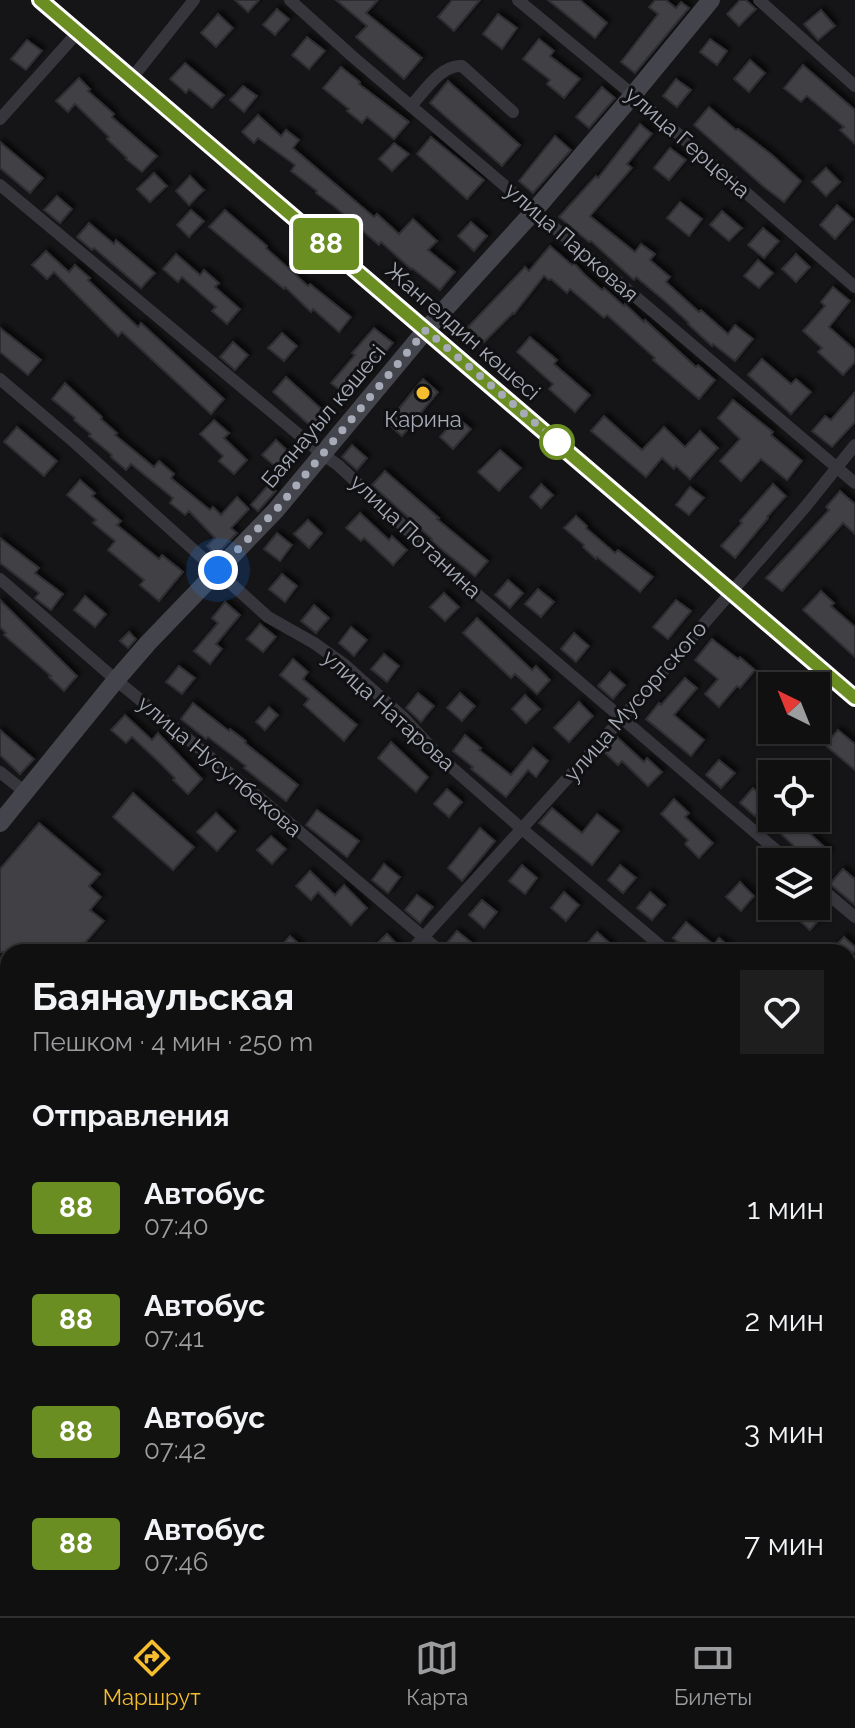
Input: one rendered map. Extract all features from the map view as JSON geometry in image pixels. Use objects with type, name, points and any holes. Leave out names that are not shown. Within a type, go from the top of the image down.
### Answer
[{"type":"main road","name":"Жангелдин көшесі","points":[[40,0],[855,698]]},
{"type":"main road","name":"Баянауыл көшесі","points":[[0,823],[116,680],[276,510],[426,330],[535,210],[711,0]]},
{"type":"street","points":[[132,78],[194,0]]},
{"type":"street","name":"улица Парковая","points":[[290,0],[855,483]]},
{"type":"street","name":"улица Герцена","points":[[518,0],[855,287]]},
{"type":"street","points":[[759,0],[855,86]]},
{"type":"street","points":[[0,119],[78,32]]},
{"type":"street","points":[[411,106],[440,74],[454,65],[462,66],[513,112]]},
{"type":"street","name":"улица Потанина","points":[[0,185],[338,465],[465,584],[774,848]]},
{"type":"street","name":"улица Натарова","points":[[0,379],[268,617],[345,665],[404,718],[442,759],[659,944]]},
{"type":"street","name":"улица Мусоргского","points":[[417,944],[623,717],[855,445]]},
{"type":"street","name":"улица Нусупбекова","points":[[0,579],[431,944]]},
{"type":"street","points":[[0,772],[25,792]]},
{"type":"street","points":[[830,896],[855,917]]},
{"type":"building","points":[[235,0],[259,0],[248,12]]},
{"type":"building","points":[[336,0],[378,0],[366,13],[422,58],[404,79],[356,37],[367,26]]},
{"type":"building","points":[[452,0],[480,0],[454,31],[438,17]]},
{"type":"building","points":[[548,0],[580,0],[607,23],[595,38]]},
{"type":"building","points":[[655,0],[666,0],[676,8],[681,2],[689,8],[635,73],[621,62],[658,14],[649,7]]},
{"type":"building","points":[[740,0],[746,0],[756,9],[739,26],[727,14]]},
{"type":"building","points":[[277,9],[289,19],[275,35],[263,25]]},
{"type":"building","points":[[821,10],[835,26],[818,40],[804,24]]},
{"type":"building","points":[[218,14],[233,28],[216,47],[201,33]]},
{"type":"building","points":[[498,14],[517,28],[502,49],[483,34]]},
{"type":"building","points":[[307,37],[325,51],[309,69],[292,55]]},
{"type":"building","points":[[539,39],[554,51],[550,56],[580,79],[564,98],[547,84],[550,80],[523,59]]},
{"type":"building","points":[[710,39],[727,51],[717,65],[700,52]]},
{"type":"building","points":[[27,40],[42,51],[26,70],[11,59]]},
{"type":"building","points":[[750,60],[765,73],[749,92],[734,79]]},
{"type":"building","points":[[185,63],[224,95],[212,108],[189,89],[186,93],[170,79]]},
{"type":"building","points":[[803,65],[855,110],[855,144],[840,130],[844,127],[807,96],[801,102],[784,88]]},
{"type":"building","points":[[341,67],[409,122],[394,139],[367,117],[362,123],[323,88]]},
{"type":"building","points":[[79,78],[90,89],[88,91],[114,114],[112,117],[157,156],[142,172],[75,104],[68,112],[56,101]]},
{"type":"building","points":[[676,79],[691,90],[677,107],[663,96]]},
{"type":"building","points":[[448,81],[520,145],[502,166],[430,103]]},
{"type":"building","points":[[243,86],[257,96],[244,112],[230,100]]},
{"type":"building","points":[[602,87],[615,98],[589,128],[576,117]]},
{"type":"building","points":[[709,107],[801,181],[784,202],[694,125]]},
{"type":"building","points":[[258,115],[281,136],[286,130],[299,140],[293,148],[374,217],[377,214],[399,234],[413,219],[437,241],[428,250],[455,272],[440,290],[316,193],[291,171],[295,165],[258,138],[254,143],[242,132]]},
{"type":"building","points":[[640,124],[652,134],[627,164],[632,168],[590,216],[635,252],[641,244],[655,254],[650,260],[670,277],[666,282],[728,334],[735,325],[753,339],[735,361],[712,346],[666,302],[636,277],[634,280],[559,217],[596,176],[598,178]]},
{"type":"building","points":[[555,136],[571,150],[533,193],[519,181]]},
{"type":"building","points":[[431,137],[484,180],[467,199],[417,154]]},
{"type":"building","points":[[0,142],[43,178],[30,193],[0,168]]},
{"type":"building","points":[[394,143],[409,154],[392,171],[379,159]]},
{"type":"building","points":[[670,148],[686,160],[669,180],[654,168]]},
{"type":"building","points":[[826,168],[840,182],[826,196],[812,182]]},
{"type":"building","points":[[154,173],[167,186],[150,202],[137,189]]},
{"type":"building","points":[[190,176],[204,190],[189,205],[176,191]]},
{"type":"building","points":[[57,196],[72,209],[60,223],[44,210]]},
{"type":"building","points":[[680,202],[702,219],[689,236],[667,218]]},
{"type":"building","points":[[837,205],[853,219],[835,239],[820,225]]},
{"type":"building","points":[[191,210],[204,221],[189,237],[177,225]]},
{"type":"building","points":[[225,210],[308,286],[310,284],[351,317],[339,332],[209,227]]},
{"type":"building","points":[[722,211],[742,228],[729,241],[710,225]]},
{"type":"building","points":[[471,222],[487,236],[474,251],[458,236]]},
{"type":"building","points":[[89,223],[114,244],[116,240],[155,273],[141,288],[77,237]]},
{"type":"building","points":[[763,228],[779,241],[764,258],[748,245]]},
{"type":"building","points":[[550,246],[572,265],[574,263],[602,290],[604,288],[645,320],[696,367],[698,365],[715,380],[699,399],[607,315],[604,318],[570,289],[567,293],[544,276],[514,314],[484,342],[468,327],[525,267],[529,271]]},
{"type":"building","points":[[46,251],[69,272],[75,265],[138,327],[141,323],[224,399],[211,414],[122,332],[118,336],[54,272],[47,279],[32,265]]},
{"type":"building","points":[[176,254],[200,275],[204,270],[219,283],[215,287],[240,309],[227,324],[212,311],[216,307],[182,277],[178,282],[163,269]]},
{"type":"building","points":[[796,254],[810,267],[796,282],[782,269]]},
{"type":"building","points":[[758,260],[773,273],[759,288],[744,276]]},
{"type":"building","points":[[833,287],[850,301],[829,327],[855,350],[855,362],[843,375],[818,352],[822,348],[803,331],[825,306],[821,302]]},
{"type":"building","points":[[0,328],[41,360],[28,375],[0,352]]},
{"type":"building","points":[[374,328],[393,343],[349,397],[331,383]]},
{"type":"building","points":[[282,333],[297,346],[284,361],[268,348]]},
{"type":"building","points":[[530,337],[557,360],[554,364],[590,395],[575,412],[549,389],[553,384],[517,352]]},
{"type":"building","points":[[233,342],[248,355],[235,370],[220,357]]},
{"type":"building","points":[[762,359],[791,384],[796,379],[811,392],[791,414],[748,375]]},
{"type":"building","points":[[286,377],[327,414],[314,429],[273,392]]},
{"type":"building","points":[[423,379],[438,392],[402,436],[387,423]]},
{"type":"building","points":[[65,383],[102,417],[117,433],[115,435],[154,467],[159,461],[174,474],[171,478],[210,510],[213,507],[221,515],[237,497],[249,509],[231,528],[237,533],[216,555],[207,546],[215,538],[189,511],[185,515],[170,503],[173,498],[131,464],[126,470],[52,399]]},
{"type":"building","points":[[855,392],[855,422],[832,447],[812,431],[825,416],[831,420]]},
{"type":"building","points":[[733,400],[773,432],[771,435],[802,461],[787,480],[761,459],[741,481],[720,461],[740,439],[718,418]]},
{"type":"building","points":[[604,416],[642,450],[664,427],[685,447],[700,431],[718,448],[690,479],[662,458],[646,477],[591,431]]},
{"type":"building","points":[[457,417],[471,429],[453,449],[440,437]]},
{"type":"building","points":[[214,420],[229,433],[224,438],[247,460],[234,474],[219,461],[223,456],[200,434]]},
{"type":"building","points":[[17,427],[57,461],[44,476],[4,442]]},
{"type":"building","points":[[276,440],[291,454],[277,468],[262,455]]},
{"type":"building","points":[[352,445],[367,458],[357,470],[342,457]]},
{"type":"building","points":[[500,450],[521,468],[499,491],[478,472]]},
{"type":"building","points":[[385,471],[488,561],[475,576],[372,485]]},
{"type":"building","points":[[80,480],[95,493],[92,496],[121,521],[117,525],[159,559],[162,555],[183,572],[159,601],[140,585],[144,580],[108,550],[115,541],[67,495]]},
{"type":"building","points":[[541,484],[553,495],[541,508],[530,497]]},
{"type":"building","points":[[773,484],[786,496],[735,558],[721,546]]},
{"type":"building","points":[[268,485],[276,491],[258,511],[251,505]]},
{"type":"building","points":[[690,487],[704,498],[689,515],[676,505]]},
{"type":"building","points":[[840,491],[855,504],[855,534],[843,523],[782,591],[766,578],[829,510],[826,507]]},
{"type":"building","points":[[360,513],[389,540],[392,536],[407,550],[393,565],[364,538],[361,541],[346,528]]},
{"type":"building","points":[[576,516],[615,553],[618,550],[653,577],[640,592],[596,559],[564,528]]},
{"type":"building","points":[[308,520],[322,533],[309,548],[294,534]]},
{"type":"building","points":[[277,533],[292,545],[280,561],[264,549]]},
{"type":"building","points":[[0,538],[39,568],[35,573],[63,594],[51,610],[35,598],[39,593],[0,563]]},
{"type":"building","points":[[282,574],[297,586],[285,602],[269,589]]},
{"type":"building","points":[[508,580],[523,593],[510,608],[495,595]]},
{"type":"building","points":[[538,589],[554,602],[541,617],[525,604]]},
{"type":"building","points":[[821,591],[834,603],[831,606],[855,627],[855,657],[803,610]]},
{"type":"building","points":[[444,593],[459,607],[445,621],[430,607]]},
{"type":"building","points":[[85,596],[106,614],[95,627],[74,610]]},
{"type":"building","points":[[0,600],[77,676],[64,691],[4,635],[6,633],[0,627]]},
{"type":"building","points":[[676,600],[691,611],[668,639],[653,627]]},
{"type":"building","points":[[225,602],[240,615],[216,644],[222,649],[210,664],[194,651],[218,623],[212,618]]},
{"type":"building","points":[[314,605],[329,618],[316,633],[301,621]]},
{"type":"building","points":[[477,618],[532,670],[536,666],[550,680],[537,694],[515,674],[511,678],[463,633]]},
{"type":"building","points":[[260,624],[276,637],[263,652],[247,639]]},
{"type":"building","points":[[351,627],[367,640],[354,656],[339,643]]},
{"type":"building","points":[[129,632],[136,639],[128,648],[120,641]]},
{"type":"building","points":[[574,633],[589,646],[576,662],[561,649]]},
{"type":"building","points":[[712,639],[755,670],[719,707],[705,694],[718,679],[695,660]]},
{"type":"building","points":[[384,654],[399,666],[387,682],[371,669]]},
{"type":"building","points":[[293,659],[308,672],[303,679],[357,725],[344,741],[304,705],[309,699],[280,675]]},
{"type":"building","points":[[179,666],[195,678],[182,694],[166,682]]},
{"type":"building","points":[[610,672],[625,685],[613,699],[598,686]]},
{"type":"building","points":[[685,678],[697,688],[674,715],[704,740],[691,756],[646,719]]},
{"type":"building","points":[[418,693],[434,706],[421,722],[406,708]]},
{"type":"building","points":[[460,693],[475,706],[462,721],[447,708]]},
{"type":"building","points":[[525,695],[540,709],[526,723],[512,709]]},
{"type":"building","points":[[579,702],[593,716],[569,742],[554,728]]},
{"type":"building","points":[[193,703],[246,741],[298,785],[286,801],[244,768],[246,766],[181,719]]},
{"type":"building","points":[[269,707],[278,715],[265,730],[256,722]]},
{"type":"building","points":[[125,715],[152,740],[158,733],[202,779],[188,794],[132,737],[126,743],[111,730]]},
{"type":"building","points":[[0,730],[34,759],[20,774],[0,755]]},
{"type":"building","points":[[838,730],[855,744],[855,770],[825,745],[830,744]]},
{"type":"building","points":[[465,735],[511,775],[533,748],[548,761],[536,777],[528,770],[506,797],[453,751]]},
{"type":"building","points":[[617,737],[644,762],[647,758],[662,772],[648,786],[622,761],[618,765],[604,752]]},
{"type":"building","points":[[391,742],[428,777],[416,792],[378,758]]},
{"type":"building","points":[[719,760],[735,773],[721,788],[706,775]]},
{"type":"building","points":[[753,788],[758,792],[758,813],[755,816],[740,803]]},
{"type":"building","points":[[447,789],[462,802],[449,817],[434,804]]},
{"type":"building","points":[[133,793],[194,847],[173,870],[113,817]]},
{"type":"building","points":[[674,799],[689,813],[685,817],[713,843],[699,858],[685,844],[688,840],[661,814]]},
{"type":"building","points":[[552,808],[582,833],[597,814],[619,831],[592,865],[539,823]]},
{"type":"building","points":[[317,810],[359,841],[347,857],[306,825]]},
{"type":"building","points":[[216,813],[235,831],[217,851],[197,832]]},
{"type":"building","points":[[39,823],[100,874],[89,886],[101,897],[90,910],[104,921],[84,944],[0,944],[0,869]]},
{"type":"building","points":[[480,828],[495,841],[462,881],[448,868]]},
{"type":"building","points":[[779,832],[808,832],[826,848],[796,848]]},
{"type":"building","points":[[271,836],[286,849],[272,864],[257,850]]},
{"type":"building","points":[[384,864],[400,877],[388,893],[372,880]]},
{"type":"building","points":[[522,865],[537,878],[525,894],[509,881]]},
{"type":"building","points":[[620,865],[636,878],[623,893],[608,880]]},
{"type":"building","points":[[843,869],[855,879],[855,905],[830,884]]},
{"type":"building","points":[[310,871],[335,895],[344,885],[367,908],[351,925],[318,892],[311,900],[296,886]]},
{"type":"building","points":[[740,882],[754,896],[741,911],[726,897]]},
{"type":"building","points":[[564,892],[579,905],[566,921],[551,908]]},
{"type":"building","points":[[650,892],[665,905],[652,920],[637,908]]},
{"type":"building","points":[[417,895],[433,907],[420,923],[405,910]]},
{"type":"building","points":[[482,900],[497,912],[484,928],[469,915]]},
{"type":"building","points":[[799,920],[819,920],[810,930]]},
{"type":"building","points":[[686,922],[713,944],[681,944],[673,938]]},
{"type":"building","points":[[457,931],[472,943],[471,944],[446,944]]},
{"type":"building","points":[[597,932],[611,944],[587,944]]},
{"type":"building","points":[[387,934],[397,944],[376,944]]},
{"type":"building","points":[[290,936],[299,944],[283,944]]},
{"type":"building","points":[[844,937],[852,944],[837,944]]},
{"type":"bus line","name":"88","points":[[40,0],[855,698]]},
{"type":"place","name":"Карина","points":[[423,393]]},
{"type":"route","points":[[218,570],[276,510],[426,330],[561,445],[557,442]]}]
